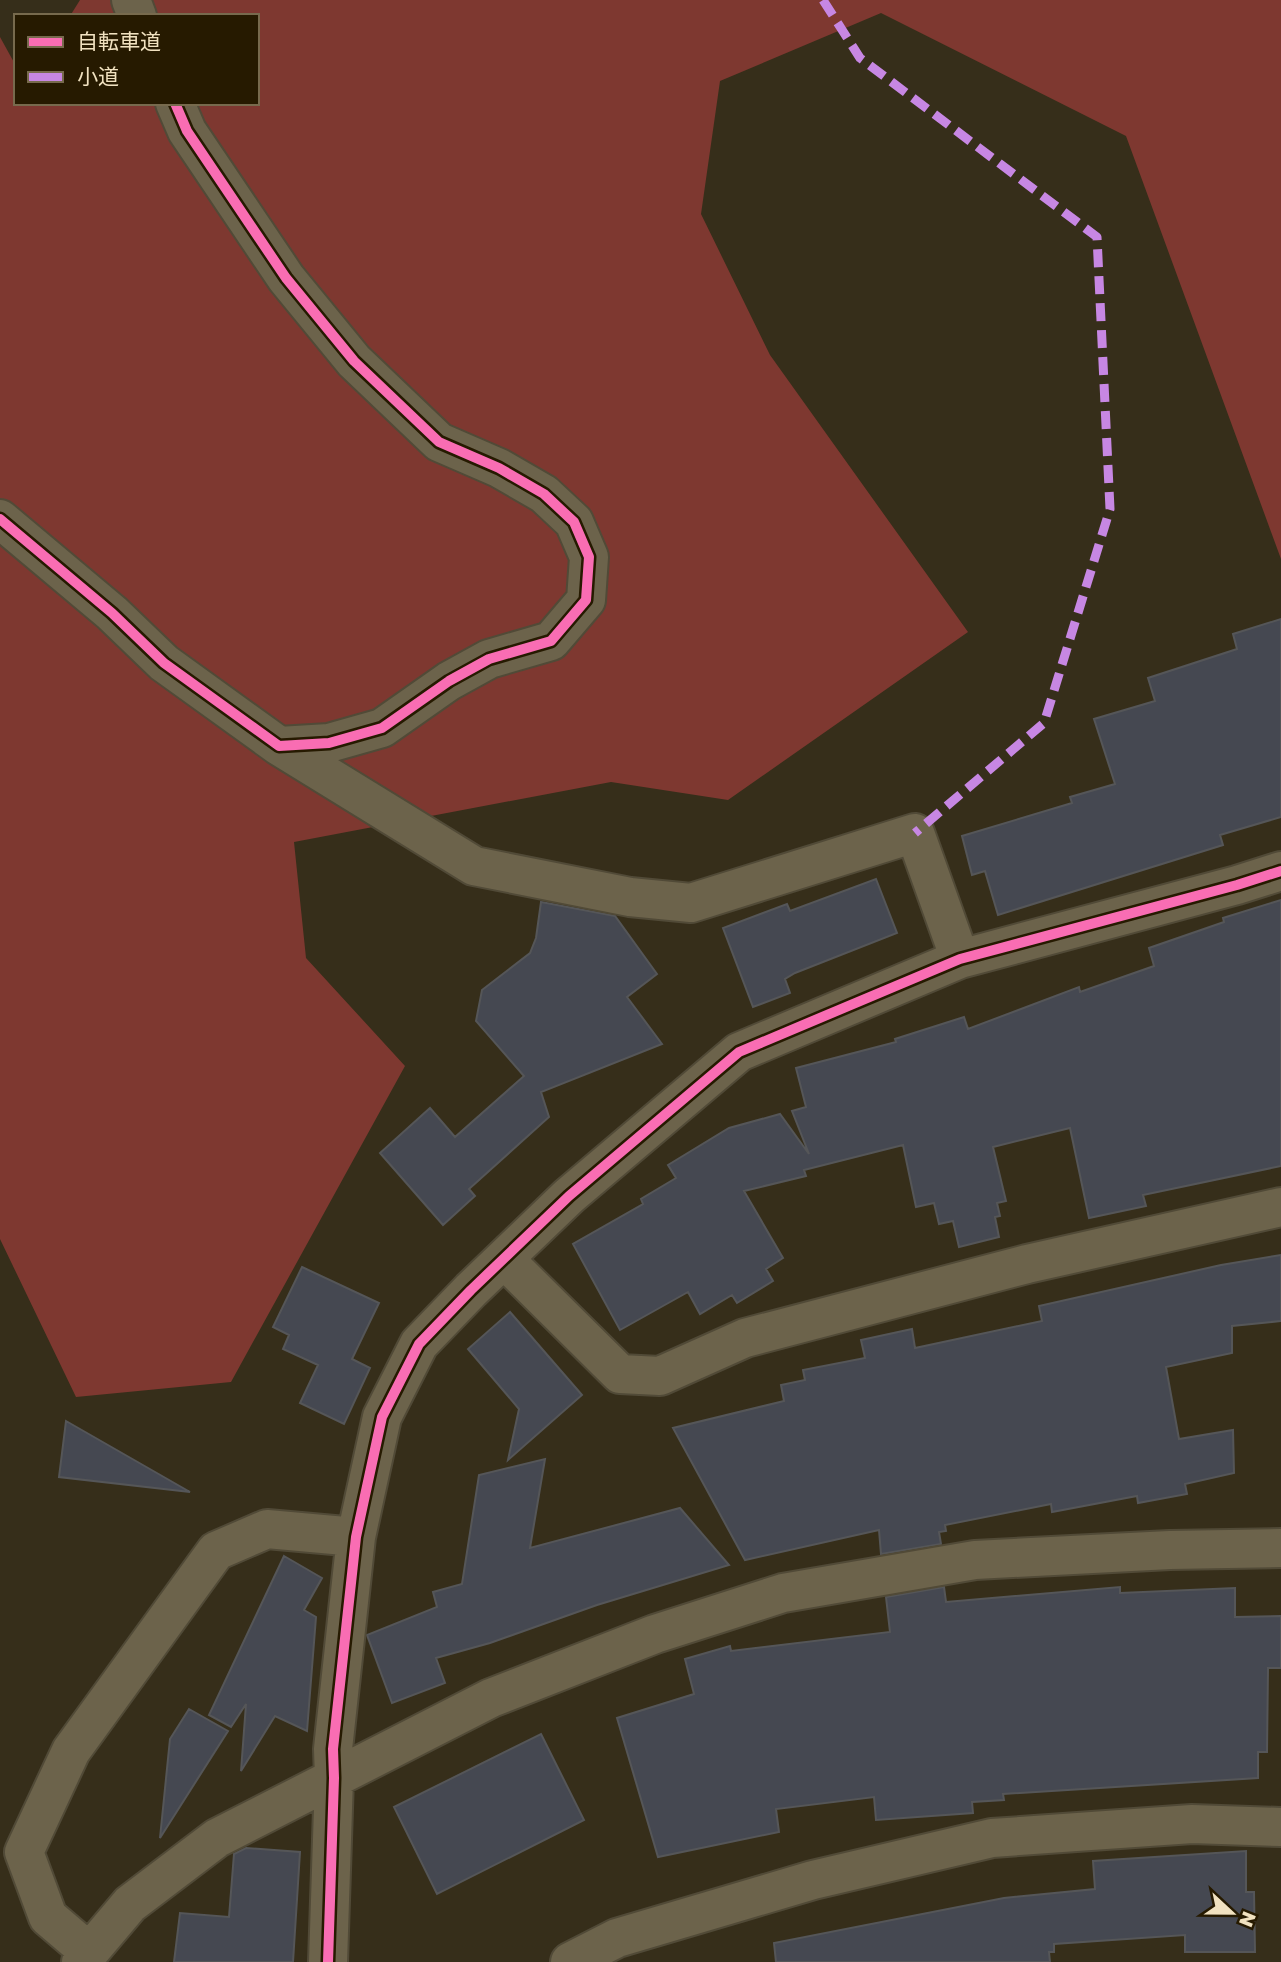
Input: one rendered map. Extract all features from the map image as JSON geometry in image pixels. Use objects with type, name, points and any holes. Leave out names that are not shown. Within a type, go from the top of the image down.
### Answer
[{"type":"street","points":[[176,105],[187,131],[286,278],[354,361],[439,442],[499,468],[544,494],[574,522],[589,557],[586,600],[551,641],[489,659],[449,681],[382,728],[329,743],[279,746]]},
{"type":"street","points":[[0,519],[112,613],[164,663],[279,746],[474,866],[630,897],[691,903],[915,833],[960,958]]},
{"type":"street","points":[[328,1962],[333,1749],[356,1537],[382,1417],[419,1344],[569,1196],[739,1052],[960,958],[1237,886],[1281,870]]},
{"type":"street","points":[[504,1259],[620,1374],[660,1376],[745,1338],[1027,1264],[1281,1207]]},
{"type":"street","points":[[356,1537],[267,1529],[216,1552],[71,1751],[24,1852],[48,1917],[85,1957],[130,1904],[217,1838],[491,1699],[655,1634],[783,1593],[975,1560],[1170,1550],[1281,1548]]},
{"type":"street","points":[[570,1962],[617,1938],[813,1880],[992,1839],[1192,1824],[1281,1827]]},
{"type":"shaded area","points":[[80,0],[1281,0],[1281,559],[1126,136],[881,13],[720,81],[701,214],[770,355],[968,632],[728,800],[611,782],[294,842],[306,958],[405,1066],[231,1382],[76,1397],[0,1239],[0,37],[14,62],[14,105],[259,105],[259,14],[71,14]]},
{"type":"building","points":[[1281,619],[1281,817],[1220,835],[1223,845],[998,915],[985,871],[972,875],[962,836],[1072,803],[1070,797],[1115,784],[1094,719],[1155,701],[1148,678],[1237,649],[1233,634]]},
{"type":"building","points":[[876,879],[897,933],[795,973],[785,979],[790,993],[753,1007],[723,928],[787,904],[790,911]]},
{"type":"building","points":[[1281,900],[1281,1166],[1143,1195],[1146,1206],[1089,1218],[1070,1128],[993,1147],[1006,1201],[997,1203],[1000,1216],[995,1217],[999,1237],[959,1247],[953,1221],[939,1224],[934,1203],[916,1207],[903,1145],[804,1170],[806,1176],[744,1191],[783,1258],[766,1269],[773,1281],[737,1303],[732,1295],[700,1314],[688,1292],[620,1330],[573,1244],[643,1204],[641,1199],[676,1178],[668,1165],[729,1128],[780,1114],[809,1154],[792,1111],[806,1107],[796,1068],[896,1042],[895,1039],[964,1017],[968,1029],[1079,987],[1080,992],[1154,966],[1149,948],[1224,922],[1223,918]]},
{"type":"building","points":[[541,902],[615,916],[657,974],[627,997],[662,1044],[541,1092],[549,1117],[469,1189],[475,1196],[443,1225],[380,1153],[430,1108],[455,1137],[524,1076],[476,1021],[482,990],[530,953],[536,938]]},
{"type":"building","points":[[1281,1255],[1281,1321],[1232,1326],[1232,1353],[1166,1367],[1179,1439],[1233,1430],[1234,1473],[1185,1484],[1187,1494],[1138,1503],[1137,1496],[1052,1512],[1051,1504],[945,1525],[946,1531],[939,1532],[941,1544],[881,1554],[879,1530],[745,1560],[673,1428],[784,1401],[781,1385],[805,1380],[803,1370],[865,1358],[861,1340],[912,1329],[915,1348],[1042,1321],[1039,1306],[1221,1265]]},
{"type":"building","points":[[302,1267],[379,1303],[352,1359],[370,1368],[344,1424],[300,1403],[318,1365],[283,1349],[289,1335],[273,1327]]},
{"type":"building","points":[[510,1312],[582,1395],[508,1460],[519,1409],[468,1349]]},
{"type":"building","points":[[66,1421],[190,1492],[59,1477]]},
{"type":"building","points":[[545,1459],[530,1548],[680,1508],[729,1565],[436,1658],[445,1683],[392,1703],[367,1635],[437,1607],[433,1592],[462,1584],[479,1475]]},
{"type":"building","points":[[284,1556],[322,1578],[304,1610],[316,1617],[307,1731],[275,1716],[241,1771],[246,1704],[231,1727],[209,1715]]},
{"type":"building","points":[[944,1587],[946,1602],[1120,1587],[1120,1593],[1235,1588],[1235,1617],[1281,1616],[1281,1668],[1268,1668],[1267,1752],[1258,1752],[1258,1778],[1003,1794],[1004,1800],[972,1802],[973,1813],[876,1820],[874,1797],[776,1809],[779,1832],[658,1857],[617,1718],[694,1694],[685,1659],[730,1646],[731,1651],[890,1632],[886,1597]]},
{"type":"building","points":[[189,1709],[228,1731],[160,1838],[170,1739]]},
{"type":"building","points":[[541,1734],[584,1820],[437,1894],[394,1807]]},
{"type":"building","points":[[246,1848],[300,1852],[293,1962],[174,1962],[180,1913],[229,1917],[234,1854]]},
{"type":"building","points":[[1246,1851],[1246,1892],[1254,1892],[1255,1952],[1185,1952],[1185,1935],[1054,1944],[1054,1952],[1049,1952],[1050,1962],[776,1962],[774,1943],[1004,1898],[1095,1889],[1093,1861]]},
{"type":"marked path","points":[[823,0],[860,58],[1097,237],[1110,509],[1044,723],[915,833]]},
{"type":"cycle path","points":[[0,519],[112,613],[164,663],[279,746],[329,743],[382,728],[449,681],[489,659],[551,641],[586,600],[589,557],[574,522],[544,494],[499,468],[439,442],[354,361],[286,278],[187,131],[176,105]]},
{"type":"cycle path","points":[[328,1962],[333,1749],[356,1537],[382,1417],[419,1344],[569,1196],[739,1052],[960,959],[1281,871]]}]
